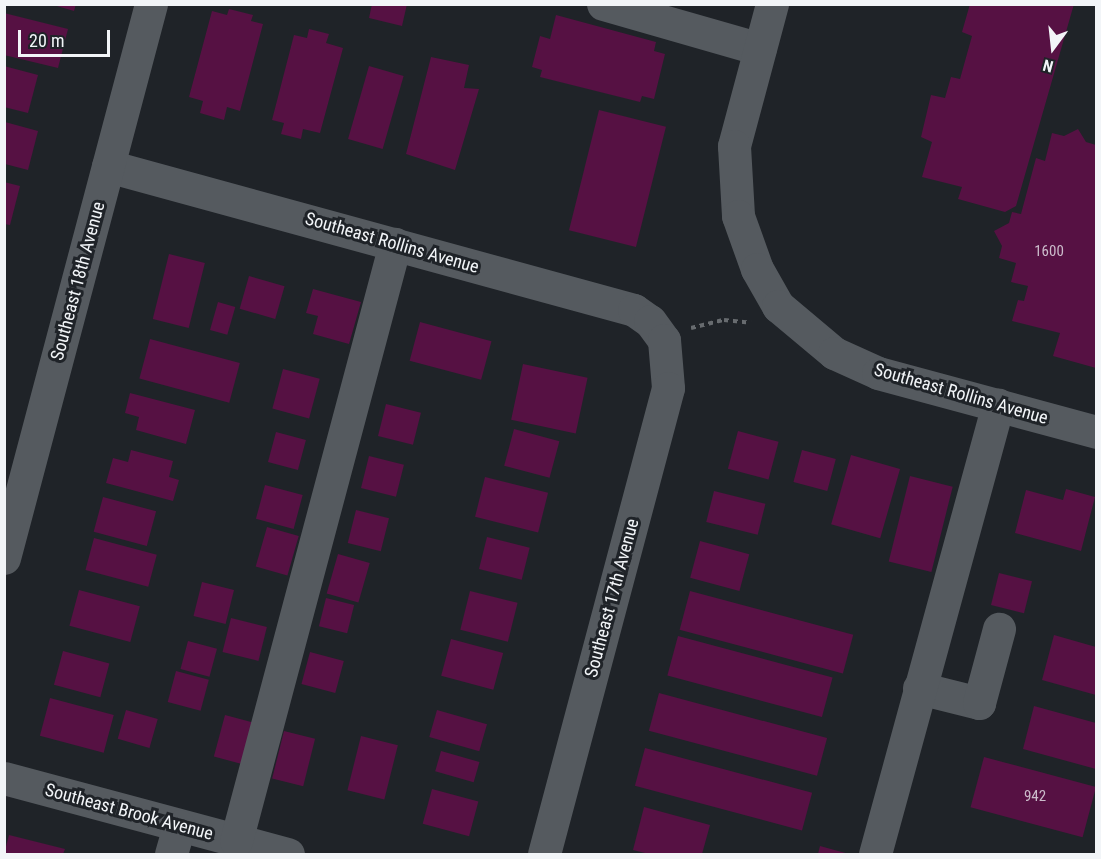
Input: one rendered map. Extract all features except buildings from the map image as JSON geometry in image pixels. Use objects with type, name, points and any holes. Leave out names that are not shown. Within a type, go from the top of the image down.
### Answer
[{"type":"street","name":"Southeast 18th Avenue","points":[[4,558],[13,485],[108,166],[152,4]]},
{"type":"street","points":[[603,4],[760,49],[772,4]]},
{"type":"street","name":"Southeast Rollins Avenue","points":[[760,49],[734,146],[738,216],[757,269],[778,306],[834,353],[878,373],[1096,432]]},
{"type":"street","name":"Southeast Rollins Avenue","points":[[108,166],[634,310],[650,321],[664,340]]},
{"type":"street","points":[[236,841],[395,244]]},
{"type":"street","name":"Southeast 17th Avenue","points":[[544,855],[668,388],[664,340]]},
{"type":"street","points":[[875,855],[998,405]]},
{"type":"street","points":[[919,688],[979,703],[999,629]]},
{"type":"street","name":"Southeast Brook Avenue","points":[[4,778],[175,840],[236,841],[288,855]]}]
